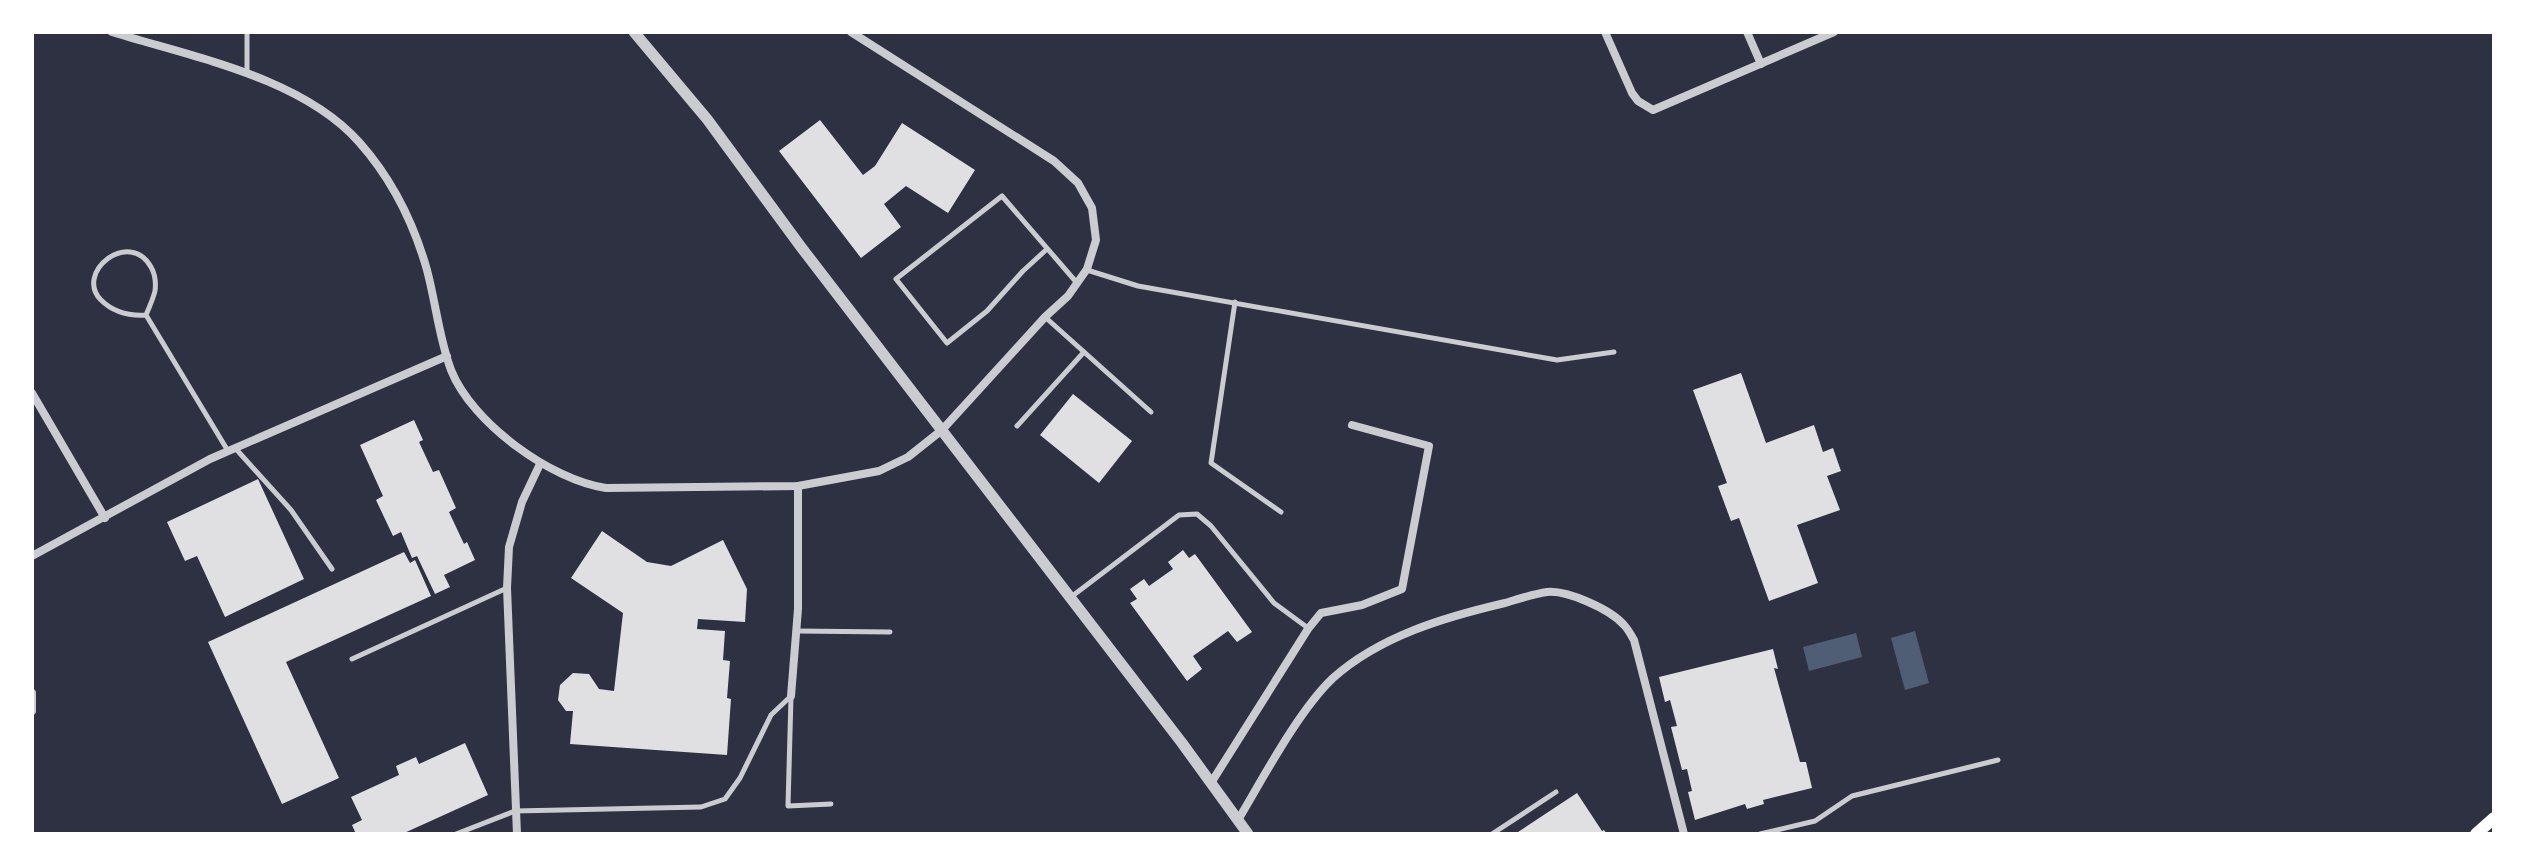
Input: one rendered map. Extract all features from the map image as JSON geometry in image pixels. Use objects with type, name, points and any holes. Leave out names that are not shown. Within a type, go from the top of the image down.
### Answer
[{"type":"main road","points":[[2476,834],[2494,818]]},
{"type":"street","points":[[112,32],[247,74],[294,94],[331,117],[358,141],[395,190],[427,269],[453,374],[472,404],[518,448],[540,464],[584,485],[606,488],[798,486],[879,471],[908,457],[942,430],[1068,296],[1087,269],[1096,240],[1092,208],[1078,183],[1054,161],[851,32]]},
{"type":"street","points":[[634,32],[707,119],[1248,834]]},
{"type":"street","points":[[1605,32],[1638,101],[1653,110],[1834,32]]},
{"type":"street","points":[[1747,32],[1761,64]]},
{"type":"street","points":[[32,556],[232,450],[447,356]]},
{"type":"street","points":[[32,393],[105,518]]},
{"type":"street","points":[[1211,783],[1321,613],[1362,605],[1402,589],[1429,446],[1352,425]]},
{"type":"street","points":[[517,834],[507,588],[509,547],[522,502],[540,464]]},
{"type":"street","points":[[791,696],[796,631],[798,486]]},
{"type":"street","points":[[1238,820],[1310,705],[1333,679],[1375,647],[1461,614],[1548,592],[1573,597],[1603,609],[1623,624],[1634,640],[1684,834]]},
{"type":"street","points":[[32,693],[32,711]]},
{"type":"lane","points":[[146,43],[148,32]]},
{"type":"lane","points":[[247,32],[247,74]]},
{"type":"lane","points":[[1047,249],[987,311],[947,343],[896,279],[1002,196],[1077,283]]},
{"type":"lane","points":[[117,252],[134,252],[146,258],[155,274],[155,291],[146,315],[128,316],[110,308],[97,297],[93,283],[95,274],[117,252]]},
{"type":"lane","points":[[1087,269],[1138,286],[1557,360],[1614,352]]},
{"type":"lane","points":[[1235,302],[1211,463],[1281,512]]},
{"type":"lane","points":[[146,315],[232,450],[291,510],[332,569]]},
{"type":"lane","points":[[1045,317],[1151,412]]},
{"type":"lane","points":[[1017,426],[1084,352]]},
{"type":"lane","points":[[1070,597],[1179,515],[1189,512],[1197,514],[1211,526],[1274,603],[1308,629]]},
{"type":"lane","points":[[352,659],[507,588]]},
{"type":"lane","points":[[796,631],[890,632]]},
{"type":"lane","points":[[456,834],[515,811],[701,807],[725,799],[740,778],[771,715],[791,696]]},
{"type":"lane","points":[[791,696],[788,806],[831,804]]},
{"type":"lane","points":[[1760,834],[1815,821],[1852,796],[1998,760]]},
{"type":"lane","points":[[1492,834],[1556,792]]},
{"type":"water","points":[[1915,631],[1929,683],[1905,690],[1891,638]]},
{"type":"water","points":[[1856,633],[1862,657],[1809,671],[1803,647]]},
{"type":"building","points":[[820,120],[863,175],[875,166],[902,123],[975,170],[948,213],[906,186],[884,204],[901,227],[861,258],[779,151]]},
{"type":"building","points":[[1741,373],[1766,443],[1814,425],[1823,452],[1833,448],[1841,471],[1827,476],[1840,510],[1797,525],[1818,583],[1769,601],[1739,518],[1731,521],[1718,486],[1727,483],[1693,390]]},
{"type":"building","points":[[1073,394],[1132,441],[1099,483],[1040,435]]},
{"type":"building","points":[[414,420],[423,440],[419,442],[433,472],[439,470],[456,508],[449,512],[475,560],[444,575],[450,587],[435,594],[417,556],[412,558],[401,532],[393,536],[376,500],[383,496],[360,445]]},
{"type":"building","points":[[258,479],[304,579],[225,617],[197,556],[185,561],[167,522]]},
{"type":"building","points":[[602,531],[647,562],[671,566],[723,540],[747,589],[745,622],[698,619],[697,629],[725,631],[723,660],[730,661],[727,698],[731,699],[727,755],[570,744],[573,711],[566,711],[558,700],[560,685],[573,673],[589,674],[599,689],[614,691],[623,613],[571,578]]},
{"type":"building","points":[[1183,550],[1189,558],[1195,554],[1252,632],[1237,642],[1228,631],[1193,656],[1202,669],[1187,681],[1130,603],[1137,599],[1130,589],[1144,579],[1149,586],[1173,569],[1168,562]]},
{"type":"building","points":[[404,552],[410,563],[415,560],[431,596],[286,662],[339,778],[282,804],[208,642]]},
{"type":"building","points":[[1773,649],[1778,669],[1774,668],[1800,762],[1806,762],[1812,788],[1763,800],[1764,804],[1747,809],[1745,804],[1695,820],[1688,792],[1692,791],[1687,769],[1682,770],[1671,727],[1677,726],[1670,700],[1665,702],[1659,677]]},
{"type":"building","points":[[465,743],[488,795],[402,834],[356,834],[352,825],[362,820],[351,797],[399,775],[396,766],[416,757],[419,764]]},
{"type":"building","points":[[1577,793],[1607,834],[1515,834]]}]
